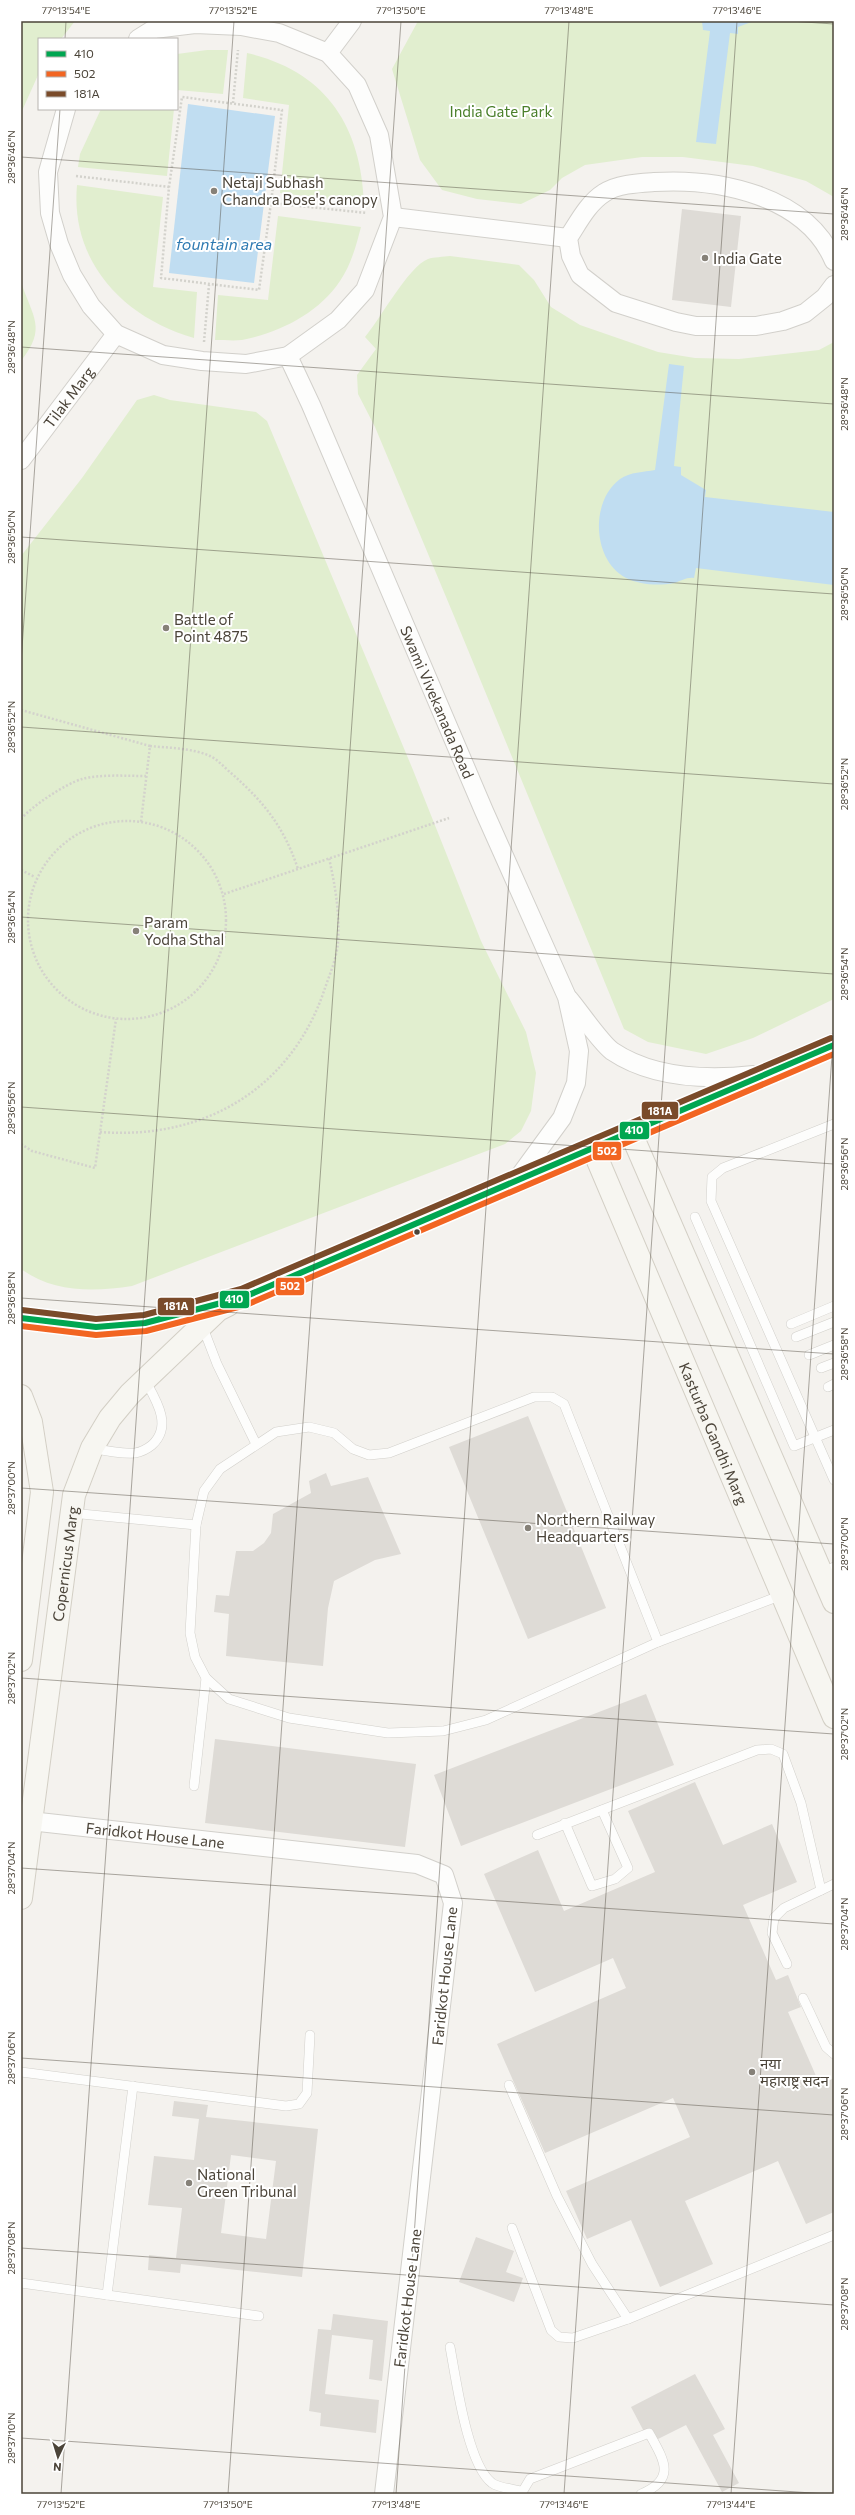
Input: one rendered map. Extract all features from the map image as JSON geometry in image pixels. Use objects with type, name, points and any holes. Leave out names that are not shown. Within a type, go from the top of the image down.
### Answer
[{"type":"main road","points":[[21,1318],[96,1327],[145,1323],[244,1297],[516,1181],[631,1134],[834,1045]]},
{"type":"main road","points":[[631,1134],[828,1570],[834,1602]]},
{"type":"main road","name":"Kasturba Gandhi Marg","points":[[593,1149],[834,1717]]},
{"type":"main road","name":"Copernicus Marg","points":[[21,1898],[26,1820],[72,1504],[92,1448],[110,1418],[145,1380],[218,1310],[244,1297]]},
{"type":"main road","name":"Copernicus Marg","points":[[21,1396],[31,1422],[42,1492],[21,1660]]},
{"type":"main road","points":[[42,1492],[72,1504]]},
{"type":"street","points":[[328,53],[352,21]]},
{"type":"street","points":[[66,110],[48,172],[50,213],[59,244],[72,275],[91,306],[116,334],[163,355],[202,361],[246,364],[288,356],[338,320],[365,290],[392,217],[379,135],[357,85],[328,53],[279,33],[241,26],[195,24],[152,25],[139,38]]},
{"type":"street","points":[[834,261],[827,246],[814,230],[774,202],[750,193],[692,183],[634,184],[604,192],[590,206],[568,238],[571,256],[580,275],[616,303],[676,322],[696,326],[756,326],[783,321],[805,313],[825,297],[834,285]]},
{"type":"street","points":[[392,217],[568,238]]},
{"type":"street","name":"Tilak Marg","points":[[21,460],[116,334]]},
{"type":"street","name":"Swami Vivekanada Road","points":[[288,356],[311,406],[484,811],[567,997]]},
{"type":"street","points":[[567,997],[611,1050],[645,1068],[725,1078],[768,1074]]},
{"type":"street","points":[[516,1181],[562,1118],[576,1083],[579,1051],[567,997]]},
{"type":"street","name":"Faridkot House Lane","points":[[26,1820],[416,1864],[444,1875],[453,1903],[384,2494]]},
{"type":"lane","points":[[834,1124],[723,1168],[712,1177],[711,1201],[834,1480]]},
{"type":"lane","points":[[695,1217],[794,1446],[834,1430]]},
{"type":"lane","points":[[790,1324],[834,1306]]},
{"type":"lane","points":[[796,1337],[834,1322]]},
{"type":"lane","points":[[202,1325],[217,1364],[256,1444]]},
{"type":"lane","points":[[809,1355],[834,1345]]},
{"type":"lane","points":[[821,1368],[834,1363]]},
{"type":"lane","points":[[92,1448],[136,1453],[148,1449],[156,1441],[161,1432],[162,1419],[158,1405],[145,1380]]},
{"type":"lane","points":[[658,1642],[564,1404],[552,1397],[534,1397],[389,1453],[369,1455],[353,1449],[334,1433],[309,1427],[276,1432],[220,1469],[204,1491],[196,1524],[190,1633],[195,1657],[206,1678],[228,1699],[289,1718],[388,1733],[443,1731],[486,1720],[658,1642],[782,1595]]},
{"type":"lane","points":[[72,1504],[196,1524]]},
{"type":"lane","points":[[194,1786],[206,1678]]},
{"type":"lane","points":[[537,1835],[757,1750],[771,1749],[783,1754],[801,1803],[821,1890]]},
{"type":"lane","points":[[565,1823],[592,1886],[615,1880],[628,1868],[602,1810]]},
{"type":"lane","points":[[787,1964],[772,1933],[774,1918],[784,1908],[834,1884]]},
{"type":"lane","points":[[803,1998],[826,2047],[834,2054]]},
{"type":"lane","points":[[21,2072],[286,2106],[299,2104],[307,2093],[310,2035]]},
{"type":"lane","points":[[509,2085],[557,2196],[585,2251],[628,2319]]},
{"type":"lane","points":[[106,2295],[133,2086]]},
{"type":"lane","points":[[512,2228],[551,2330],[559,2337],[573,2338],[628,2319],[834,2235]]},
{"type":"lane","points":[[21,2283],[259,2316]]},
{"type":"lane","points":[[450,2347],[465,2426],[479,2464],[492,2483],[521,2493],[530,2479],[649,2433],[665,2467],[663,2480],[652,2490],[641,2494]]},
{"type":"path","points":[[233,103],[238,50]]},
{"type":"path","points":[[182,97],[282,110],[259,290],[161,278],[169,187],[182,97]]},
{"type":"path","points":[[76,176],[169,187]]},
{"type":"path","points":[[271,203],[367,213]]},
{"type":"path","points":[[204,347],[209,285]]},
{"type":"path","points":[[21,710],[150,746],[189,750],[211,756],[250,790],[280,825],[289,842],[298,869]]},
{"type":"path","points":[[141,822],[150,746]]},
{"type":"path","points":[[21,819],[26,813],[52,795],[82,779],[146,776]]},
{"type":"path","points":[[224,894],[449,818]]},
{"type":"path","points":[[122,820],[149,822],[174,832],[196,848],[213,869],[224,894],[227,921],[223,949],[211,974],[194,994],[170,1010],[151,1016],[116,1019],[96,1015],[76,1006],[59,993],[42,972],[35,959],[28,939],[27,918],[35,877],[51,855],[71,837],[96,825],[122,820]]},
{"type":"path","points":[[100,1132],[124,1134],[168,1130],[212,1116],[241,1101],[269,1079],[294,1051],[315,1018],[338,943],[335,885],[329,858]]},
{"type":"path","points":[[21,870],[35,877]]},
{"type":"path","points":[[21,1144],[32,1151],[95,1168],[116,1019]]},
{"type":"green space","points":[[21,21],[75,21],[62,38],[38,38],[38,75],[21,113]]},
{"type":"green space","name":"India Gate Park","points":[[418,21],[834,21],[834,197],[806,181],[753,166],[683,157],[642,157],[585,165],[562,178],[550,190],[521,204],[477,199],[442,190],[420,160],[392,69]]},
{"type":"green space","points":[[207,50],[228,50],[223,94],[178,90],[178,54]]},
{"type":"green space","points":[[247,53],[274,61],[298,73],[318,88],[334,106],[346,126],[355,149],[361,175],[364,203],[280,193],[289,105],[243,98]]},
{"type":"green space","points":[[101,110],[174,110],[167,176],[78,167],[80,154]]},
{"type":"green space","points":[[77,185],[163,197],[153,287],[197,292],[194,338],[169,329],[145,316],[124,301],[107,283],[92,262],[82,239],[77,213]]},
{"type":"green space","points":[[278,216],[361,227],[347,268],[340,281],[321,303],[297,320],[284,327],[256,337],[242,340],[215,340],[218,295],[268,300]]},
{"type":"green space","points":[[450,256],[519,265],[534,280],[551,307],[580,325],[658,352],[695,358],[739,359],[819,350],[834,342],[834,999],[753,1038],[706,1054],[648,1042],[624,1029],[375,427],[358,394],[357,375],[376,349],[365,337],[403,282],[420,264],[430,258]]},
{"type":"green space","points":[[21,282],[33,314],[36,331],[34,340],[29,350],[21,361]]},
{"type":"green space","points":[[154,395],[170,400],[256,412],[267,421],[413,770],[481,941],[526,1032],[536,1073],[531,1111],[521,1131],[505,1144],[132,1286],[89,1290],[75,1289],[47,1283],[21,1269],[21,556],[82,478],[137,400]]},
{"type":"water","points":[[702,21],[754,21],[738,27],[738,34],[730,33],[716,144],[696,142],[710,31],[703,30]]},
{"type":"water","name":"fountain area","points":[[188,104],[275,116],[254,283],[169,273]]},
{"type":"water","points":[[669,364],[684,366],[674,466],[681,467],[681,475],[706,490],[705,497],[834,512],[834,585],[696,568],[694,578],[656,585],[637,582],[626,578],[615,569],[606,558],[601,545],[599,530],[600,515],[604,501],[610,489],[620,479],[633,474],[655,470]]},
{"type":"building","points":[[682,209],[741,216],[731,307],[672,300]]},
{"type":"building","name":"Northern Railway Headquarters","points":[[528,1416],[606,1608],[528,1639],[449,1447]]},
{"type":"building","points":[[326,1473],[331,1486],[368,1477],[401,1554],[375,1560],[334,1581],[328,1608],[323,1666],[226,1656],[229,1614],[214,1612],[216,1595],[229,1596],[236,1551],[253,1551],[264,1543],[271,1533],[273,1514],[311,1493],[309,1481]]},
{"type":"building","points":[[646,1694],[674,1765],[461,1846],[434,1775]]},
{"type":"building","points":[[215,1739],[416,1764],[405,1847],[205,1823]]},
{"type":"building","points":[[695,1782],[723,1845],[772,1824],[797,1882],[743,1905],[776,1980],[788,1975],[801,2007],[788,2012],[820,2085],[834,2078],[834,2212],[806,2224],[778,2161],[685,2201],[713,2264],[660,2287],[631,2220],[587,2239],[566,2191],[690,2137],[673,2098],[545,2153],[497,2044],[626,1988],[613,1958],[535,1992],[484,1874],[538,1850],[564,1911],[655,1872],[628,1811]]},
{"type":"building","name":"National Green Tribunal","points":[[174,2101],[208,2105],[206,2117],[318,2129],[302,2277],[181,2264],[180,2273],[148,2270],[149,2255],[176,2258],[182,2208],[148,2205],[154,2156],[194,2160],[199,2119],[172,2116]],"holes":[[[231,2155],[276,2161],[266,2239],[221,2233]]]},
{"type":"building","points":[[476,2237],[514,2251],[506,2272],[523,2278],[514,2302],[459,2282]]},
{"type":"building","points":[[333,2314],[388,2321],[382,2381],[369,2379],[373,2340],[332,2335],[325,2394],[379,2400],[376,2433],[320,2426],[321,2413],[309,2411],[318,2329],[331,2330]]},
{"type":"building","points":[[695,2374],[725,2429],[713,2435],[739,2483],[722,2492],[686,2425],[650,2443],[631,2407]]},
{"type":"transit line","name":"181A","points":[[22,1310],[96,1319],[144,1315],[241,1289],[831,1038]]},
{"type":"transit line","name":"410","points":[[21,1318],[96,1327],[145,1323],[244,1297],[834,1045]]},
{"type":"transit line","name":"502","points":[[21,1326],[96,1335],[146,1331],[246,1305],[834,1054]]},
{"type":"place","name":"Netaji Subhash Chandra Bose's canopy","points":[[214,191]]},
{"type":"place","name":"India Gate","points":[[705,258]]},
{"type":"place","name":"Battle of Point 4875","points":[[166,628]]},
{"type":"place","name":"Param Yodha Sthal","points":[[136,931]]},
{"type":"place","name":"Northern Railway Headquarters","points":[[528,1528]]},
{"type":"place","name":"नया महाराष्ट्र सदन","points":[[752,2072]]},
{"type":"place","name":"National Green Tribunal","points":[[189,2183]]}]
